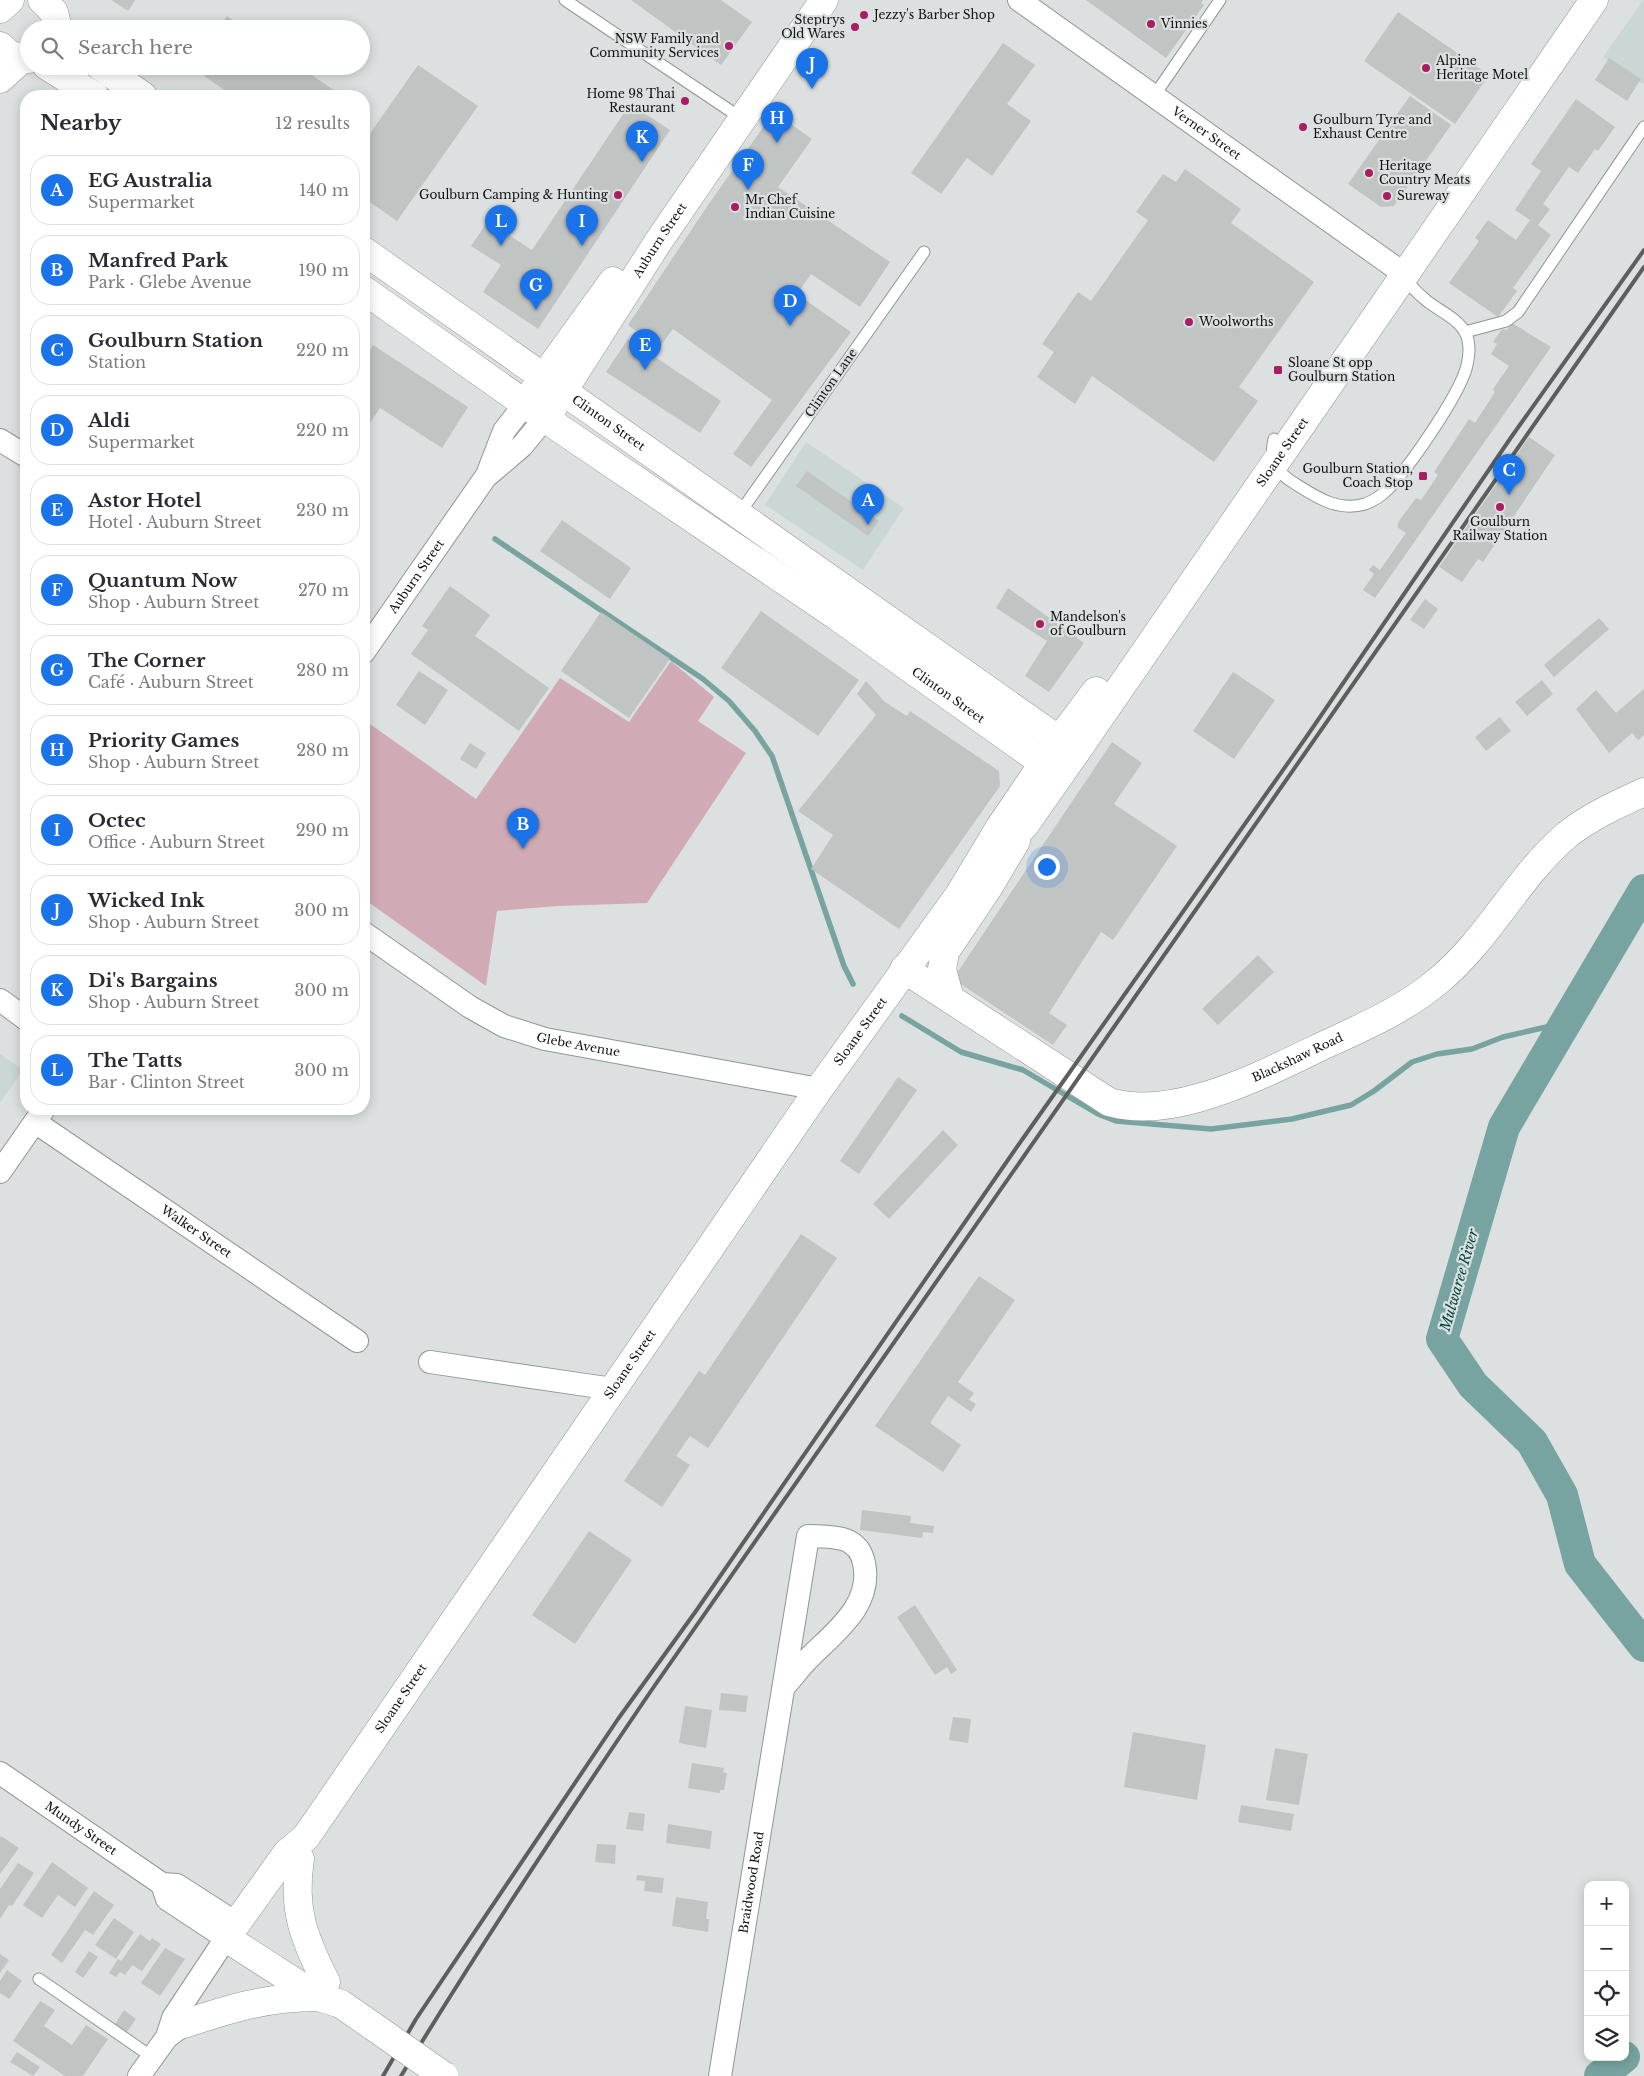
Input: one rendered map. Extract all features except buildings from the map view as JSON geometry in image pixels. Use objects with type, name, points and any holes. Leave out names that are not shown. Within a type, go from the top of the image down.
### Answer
[{"type":"main road","points":[[0,9],[10,0]]},
{"type":"main road","name":"Auburn Street","points":[[535,411],[732,112],[810,0]]},
{"type":"main road","name":"Auburn Street","points":[[553,385],[658,242],[824,0]]},
{"type":"main road","name":"Sloane Street","points":[[237,1935],[303,1848],[613,1389],[819,1089],[959,895],[1000,827],[1068,746],[1279,461],[1398,272],[1577,0]]},
{"type":"main road","name":"Sloane Street","points":[[1398,272],[1594,0]]},
{"type":"main road","points":[[0,79],[20,61]]},
{"type":"main road","points":[[58,75],[85,90]]},
{"type":"main road","points":[[113,75],[134,90]]},
{"type":"main road","name":"Clinton Street","points":[[370,255],[1068,746]]},
{"type":"main road","name":"Clinton Street","points":[[370,294],[535,411],[838,617],[1051,768]]},
{"type":"main road","name":"Sloane Street","points":[[1068,746],[1279,461]]},
{"type":"main road","points":[[838,617],[853,594]]},
{"type":"main road","name":"Sloane Street","points":[[959,895],[1027,822],[1051,768]]},
{"type":"main road","name":"Blackshaw Road","points":[[904,969],[1109,1102],[1136,1107],[1198,1098],[1239,1084],[1290,1062],[1392,1012],[1417,997],[1457,963],[1536,866],[1563,839],[1587,821],[1644,792]]},
{"type":"main road","points":[[950,999],[942,969],[944,952],[988,888],[1027,822]]},
{"type":"main road","points":[[303,1848],[297,1891],[299,1919],[328,1994]]},
{"type":"main road","points":[[237,1935],[328,1994],[444,2076]]},
{"type":"main road","points":[[176,2031],[216,2012],[262,2000],[328,1994]]},
{"type":"street","name":"Verner Street","points":[[1020,0],[1398,272]]},
{"type":"street","name":"Auburn Street","points":[[370,643],[487,475],[504,431],[535,411]]},
{"type":"street","points":[[0,440],[20,452]]},
{"type":"street","name":"Glebe Avenue","points":[[370,937],[470,1007],[504,1026],[545,1038],[819,1089]]},
{"type":"street","points":[[0,1000],[20,1015]]},
{"type":"street","points":[[0,1172],[39,1115]]},
{"type":"street","name":"Walker Street","points":[[39,1115],[357,1341]]},
{"type":"street","points":[[430,1362],[613,1389]]},
{"type":"street","name":"Braidwood Road","points":[[720,2076],[783,1688],[808,1536],[838,1537],[850,1541],[858,1548],[866,1570],[862,1595],[847,1621],[808,1659],[783,1688]]},
{"type":"street","name":"Mundy Street","points":[[0,1773],[162,1884],[178,1884],[237,1935]]},
{"type":"street","name":"Sloane Street","points":[[138,2076],[176,2031],[237,1935]]},
{"type":"lane","points":[[565,0],[732,112]]},
{"type":"lane","points":[[1154,96],[1220,0]]},
{"type":"lane","points":[[1465,332],[1498,324],[1518,312],[1644,127]]},
{"type":"lane","name":"Clinton Lane","points":[[739,514],[924,252]]},
{"type":"lane","points":[[1279,461],[1321,500],[1346,506],[1365,504],[1387,490],[1409,464],[1457,391],[1469,356],[1469,344],[1465,332],[1426,300],[1398,272]]},
{"type":"lane","points":[[39,1978],[152,2058]]},
{"type":"shaded area","points":[[1644,0],[1644,85],[1603,57]]},
{"type":"shaded area","points":[[806,442],[904,508],[863,570],[765,505]]},
{"type":"shaded area","points":[[671,661],[714,697],[698,721],[746,753],[647,903],[558,906],[497,911],[486,986],[370,903],[370,724],[476,799],[560,678],[629,722]]},
{"type":"shaded area","points":[[0,1054],[20,1068],[20,1074],[0,1103]]},
{"type":"waterway","points":[[495,539],[703,679],[729,701],[755,731],[772,756],[844,966],[853,984]]},
{"type":"waterway","name":"Mulwaree River","points":[[1644,890],[1504,1127],[1442,1339],[1473,1385],[1532,1442],[1562,1495],[1580,1564],[1644,1646]]},
{"type":"waterway","points":[[902,1016],[961,1052],[1023,1070],[1098,1114],[1116,1121],[1211,1129],[1292,1119],[1351,1105],[1374,1091],[1412,1062],[1437,1054],[1472,1049],[1503,1037],[1564,1023]]},
{"type":"waterway","name":"Mulwaree River","points":[[1600,2076],[1619,2061]]},
{"type":"railway","points":[[383,2076],[416,2019],[618,1719],[696,1611],[1019,1144],[1307,736],[1512,436],[1644,250]]},
{"type":"railway","points":[[401,2076],[524,1880],[653,1688],[1644,267]]},
{"type":"place","name":"Jezzy's Barber Shop","points":[[864,15]]},
{"type":"place","name":"Vinnies","points":[[1151,24]]},
{"type":"place","name":"Steptrys Old Wares","points":[[855,27]]},
{"type":"place","name":"NSW Family and Community Services","points":[[729,46]]},
{"type":"place","name":"Alpine Heritage Motel","points":[[1426,68]]},
{"type":"place","name":"Wicked Ink","points":[[812,89]]},
{"type":"place","name":"Home 98 Thai Restaurant","points":[[685,101]]},
{"type":"place","name":"Goulburn Tyre and Exhaust Centre","points":[[1303,127]]},
{"type":"place","name":"Priority Games","points":[[777,143]]},
{"type":"place","name":"Di's Bargains","points":[[642,162]]},
{"type":"place","name":"Heritage Country Meats","points":[[1369,173]]},
{"type":"place","name":"Quantum Now","points":[[748,190]]},
{"type":"place","name":"Goulburn Camping & Hunting","points":[[618,195]]},
{"type":"place","name":"Sureway","points":[[1387,196]]},
{"type":"place","name":"Mr Chef Indian Cuisine","points":[[735,207]]},
{"type":"place","name":"The Tatts","points":[[501,246]]},
{"type":"place","name":"Octec","points":[[582,246]]},
{"type":"place","name":"The Corner","points":[[536,310]]},
{"type":"place","name":"Woolworths","points":[[1189,322]]},
{"type":"place","name":"Aldi","points":[[790,326]]},
{"type":"place","name":"Astor Hotel","points":[[645,370]]},
{"type":"place","name":"Sloane St opp Goulburn Station","points":[[1278,370]]},
{"type":"place","name":"Goulburn Station, Coach Stop","points":[[1423,476]]},
{"type":"place","name":"Goulburn Station","points":[[1509,495]]},
{"type":"place","name":"Goulburn Railway Station","points":[[1500,507]]},
{"type":"place","name":"EG Australia","points":[[868,525]]},
{"type":"place","name":"Mandelson's of Goulburn","points":[[1040,624]]},
{"type":"place","name":"Manfred Park","points":[[523,849]]}]
